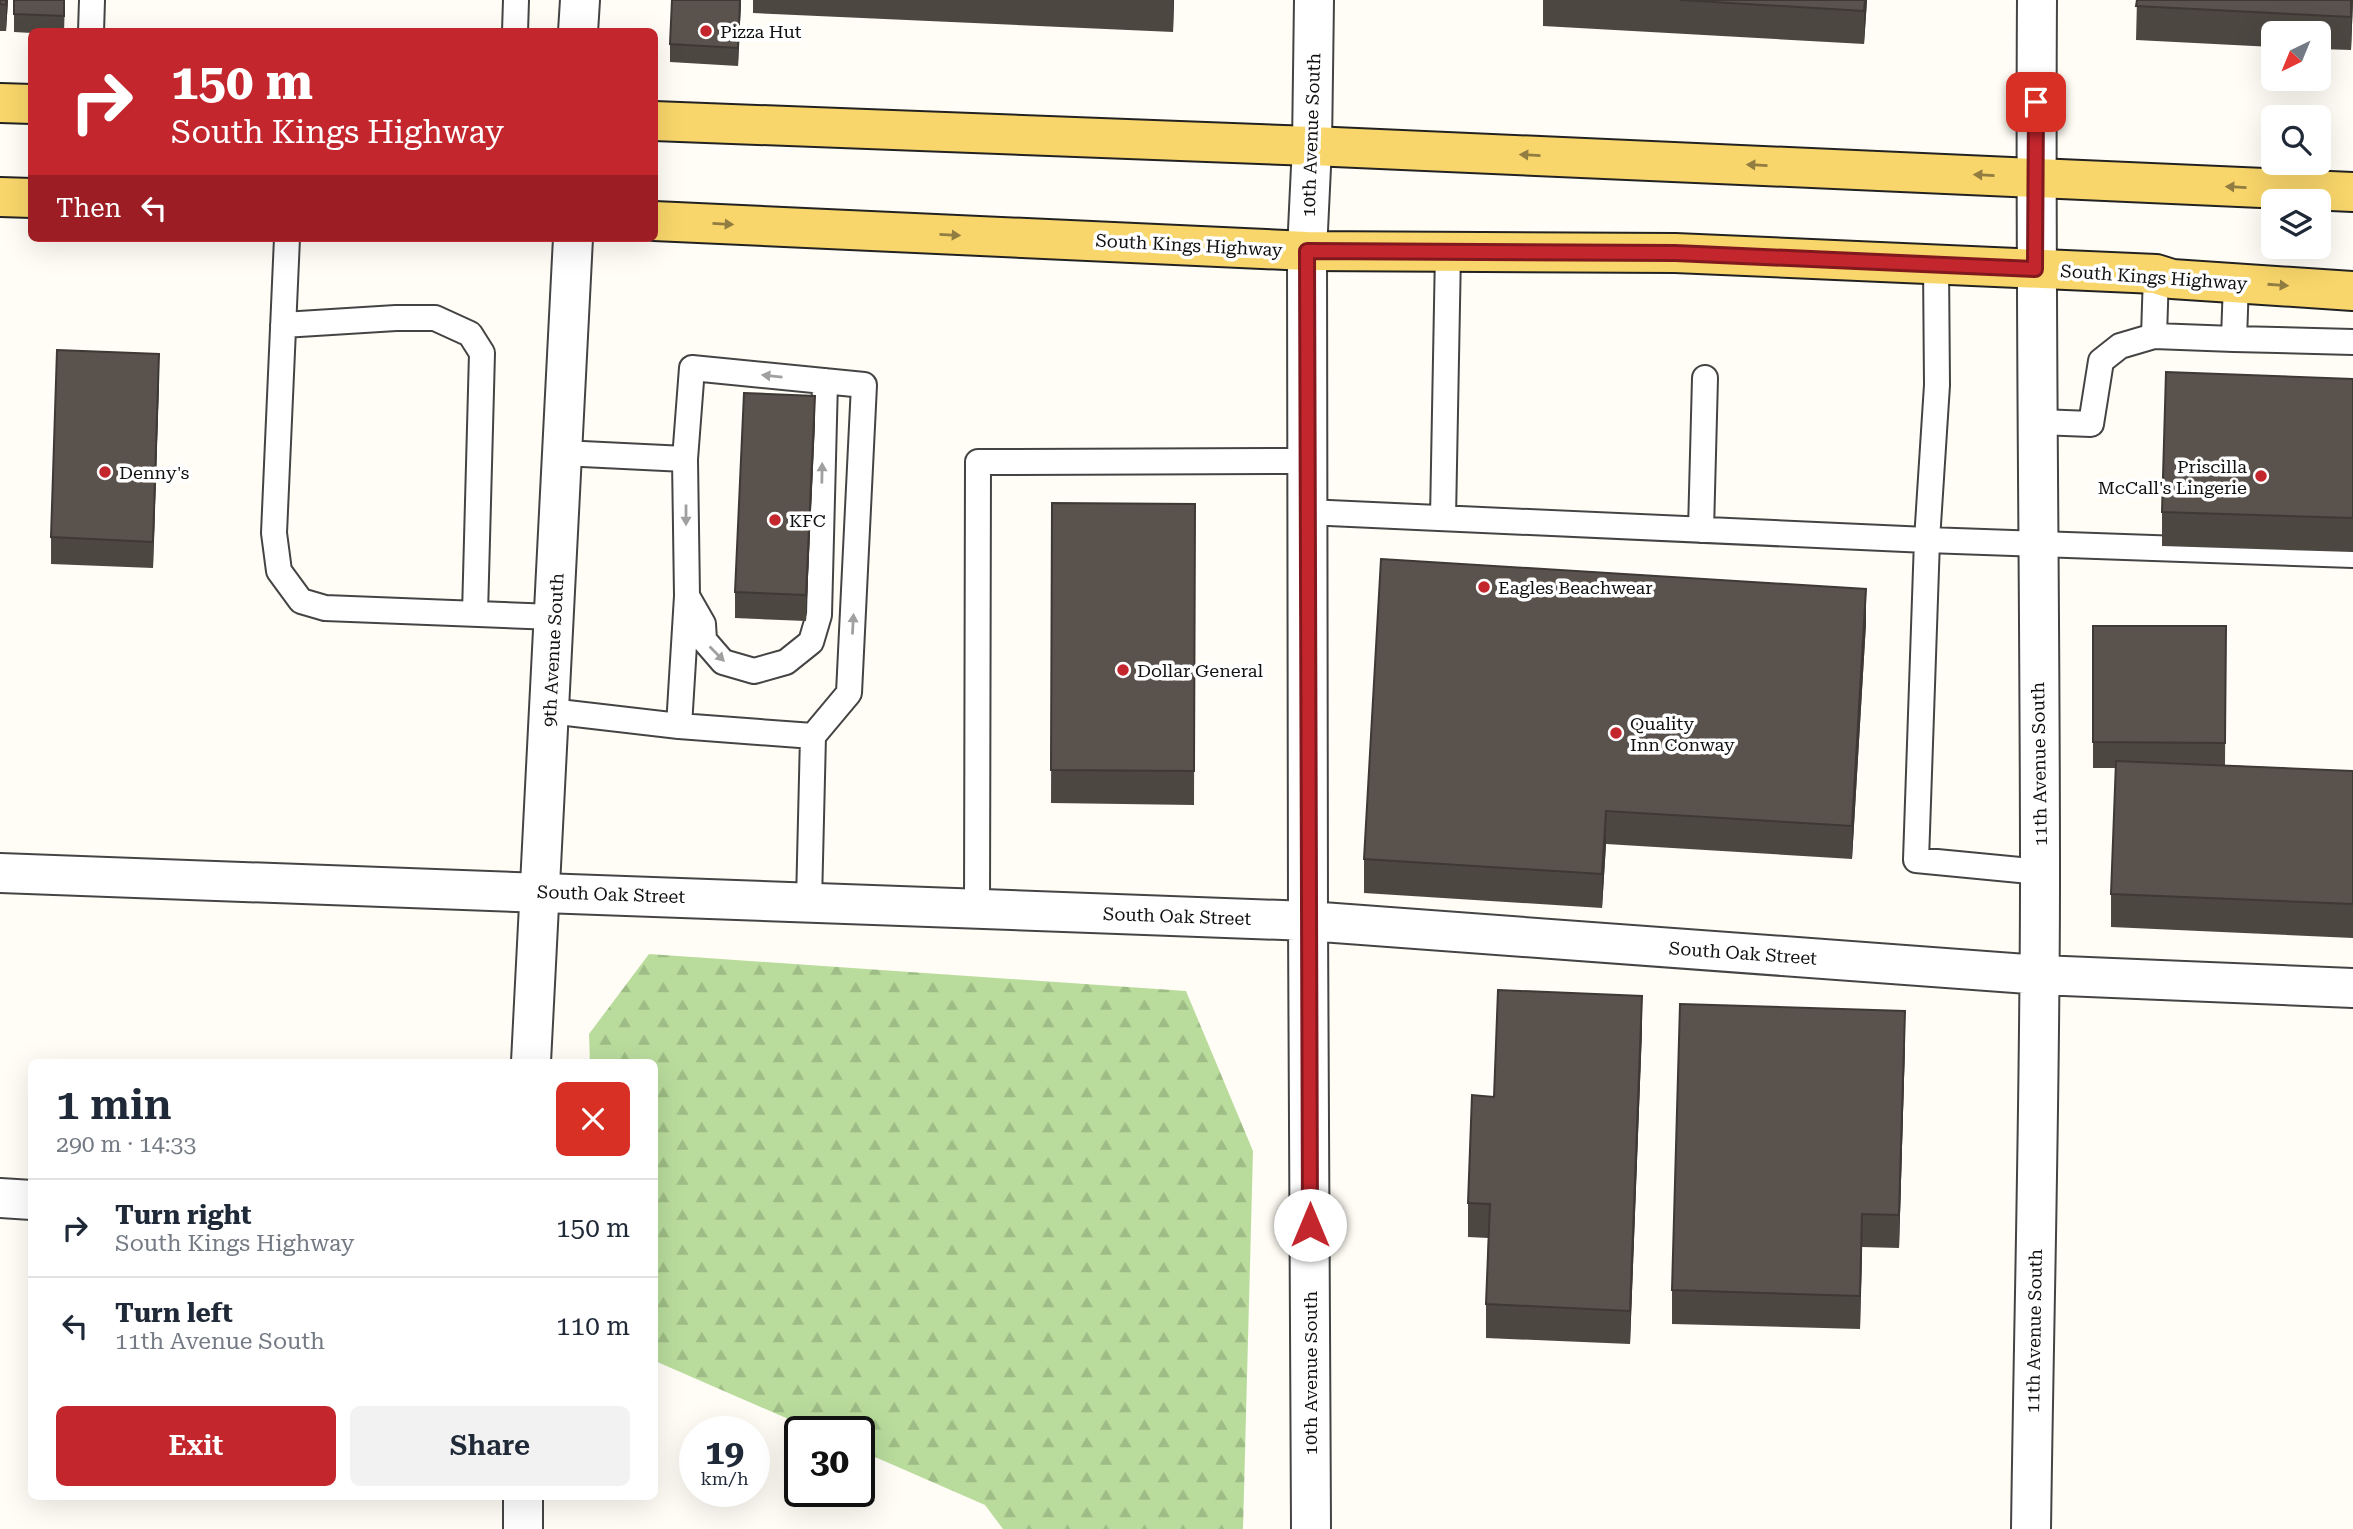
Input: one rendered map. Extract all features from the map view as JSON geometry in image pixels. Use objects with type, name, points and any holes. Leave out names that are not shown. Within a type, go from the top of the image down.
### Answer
[{"type":"main road","points":[[0,103],[28,104]]},
{"type":"main road","points":[[658,121],[1312,146],[2353,192]]},
{"type":"main road","points":[[0,197],[28,198]]},
{"type":"main road","name":"South Kings Highway","points":[[658,221],[1307,251],[1675,253],[2156,274],[2172,279],[2353,291]]},
{"type":"street","points":[[578,28],[580,0]]},
{"type":"street","name":"10th Avenue South","points":[[1311,1529],[1307,251],[1314,0]]},
{"type":"street","name":"11th Avenue South","points":[[2031,1529],[2040,975],[2037,544],[2039,422],[2035,269],[2037,0]]},
{"type":"street","name":"9th Avenue South","points":[[531,1059],[573,242]]},
{"type":"street","name":"South Oak Street","points":[[0,873],[1308,921],[2040,975],[2353,988]]},
{"type":"street","points":[[0,1198],[28,1200]]},
{"type":"street","points":[[523,1500],[523,1529]]},
{"type":"lane","points":[[91,28],[92,0]]},
{"type":"lane","points":[[515,28],[516,0]]},
{"type":"lane","points":[[287,242],[274,533],[279,570],[301,601],[325,608],[554,617]]},
{"type":"lane","points":[[1443,519],[1448,252]]},
{"type":"lane","points":[[1936,265],[1937,385],[1927,540],[1916,860],[2040,872]]},
{"type":"lane","points":[[2154,336],[2156,274]]},
{"type":"lane","points":[[2234,339],[2236,282]]},
{"type":"lane","points":[[284,325],[435,318],[470,334],[482,354],[475,614]]},
{"type":"lane","points":[[2039,422],[2091,424],[2101,361],[2120,346],[2154,336],[2353,342]]},
{"type":"lane","points":[[678,726],[687,596],[685,458],[692,368],[864,385],[849,693],[813,736],[808,902]]},
{"type":"lane","points":[[1701,530],[1705,379]]},
{"type":"lane","points":[[687,596],[703,624],[704,640],[723,662],[754,671],[786,662],[811,642],[819,615],[825,381]]},
{"type":"lane","points":[[562,453],[685,458]]},
{"type":"lane","points":[[977,909],[978,462],[1307,461]]},
{"type":"lane","points":[[1307,512],[1927,540],[2353,555]]},
{"type":"lane","points":[[550,711],[678,726],[813,736]]},
{"type":"green space","points":[[649,954],[1186,991],[1253,1151],[1243,1529],[1003,1529],[985,1505],[875,1457],[875,1416],[784,1417],[658,1362],[658,1059],[590,1059],[589,1034]]},
{"type":"building","points":[[14,0],[64,0],[64,16],[14,14]]},
{"type":"building","name":"Pizza Hut","points":[[672,0],[740,0],[738,48],[670,44]]},
{"type":"building","points":[[1680,0],[1865,0],[1864,11]]},
{"type":"building","points":[[2137,0],[2351,0],[2351,17],[2136,6]]},
{"type":"building","name":"Denny's","points":[[57,350],[159,354],[153,542],[51,537]]},
{"type":"building","points":[[2166,372],[2353,379],[2353,518],[2162,512]]},
{"type":"building","name":"KFC","points":[[744,393],[815,396],[806,595],[735,592]]},
{"type":"building","name":"Dollar General","points":[[1052,503],[1195,504],[1194,771],[1051,770]]},
{"type":"building","name":"Quality Inn Conway","points":[[1381,559],[1866,589],[1852,826],[1606,811],[1602,874],[1364,859]]},
{"type":"building","points":[[2093,626],[2226,626],[2225,743],[2093,742]]},
{"type":"building","points":[[2116,761],[2353,771],[2353,904],[2111,894]]},
{"type":"building","points":[[1498,990],[1642,996],[1630,1311],[1486,1304],[1490,1204],[1468,1203],[1472,1095],[1494,1097]]},
{"type":"building","points":[[1680,1004],[1905,1011],[1899,1215],[1862,1214],[1860,1296],[1672,1290]]},
{"type":"place","name":"Pizza Hut","points":[[706,31]]},
{"type":"place","name":"Denny's","points":[[105,472]]},
{"type":"place","name":"Priscilla McCall's Lingerie","points":[[2261,476]]},
{"type":"place","name":"KFC","points":[[775,520]]},
{"type":"place","name":"Eagles Beachwear","points":[[1484,587]]},
{"type":"place","name":"Dollar General","points":[[1123,670]]},
{"type":"place","name":"Quality Inn Conway","points":[[1616,733]]},
{"type":"route","points":[[1310,1225],[1307,251],[1675,253],[2035,269],[2036,102]]}]
